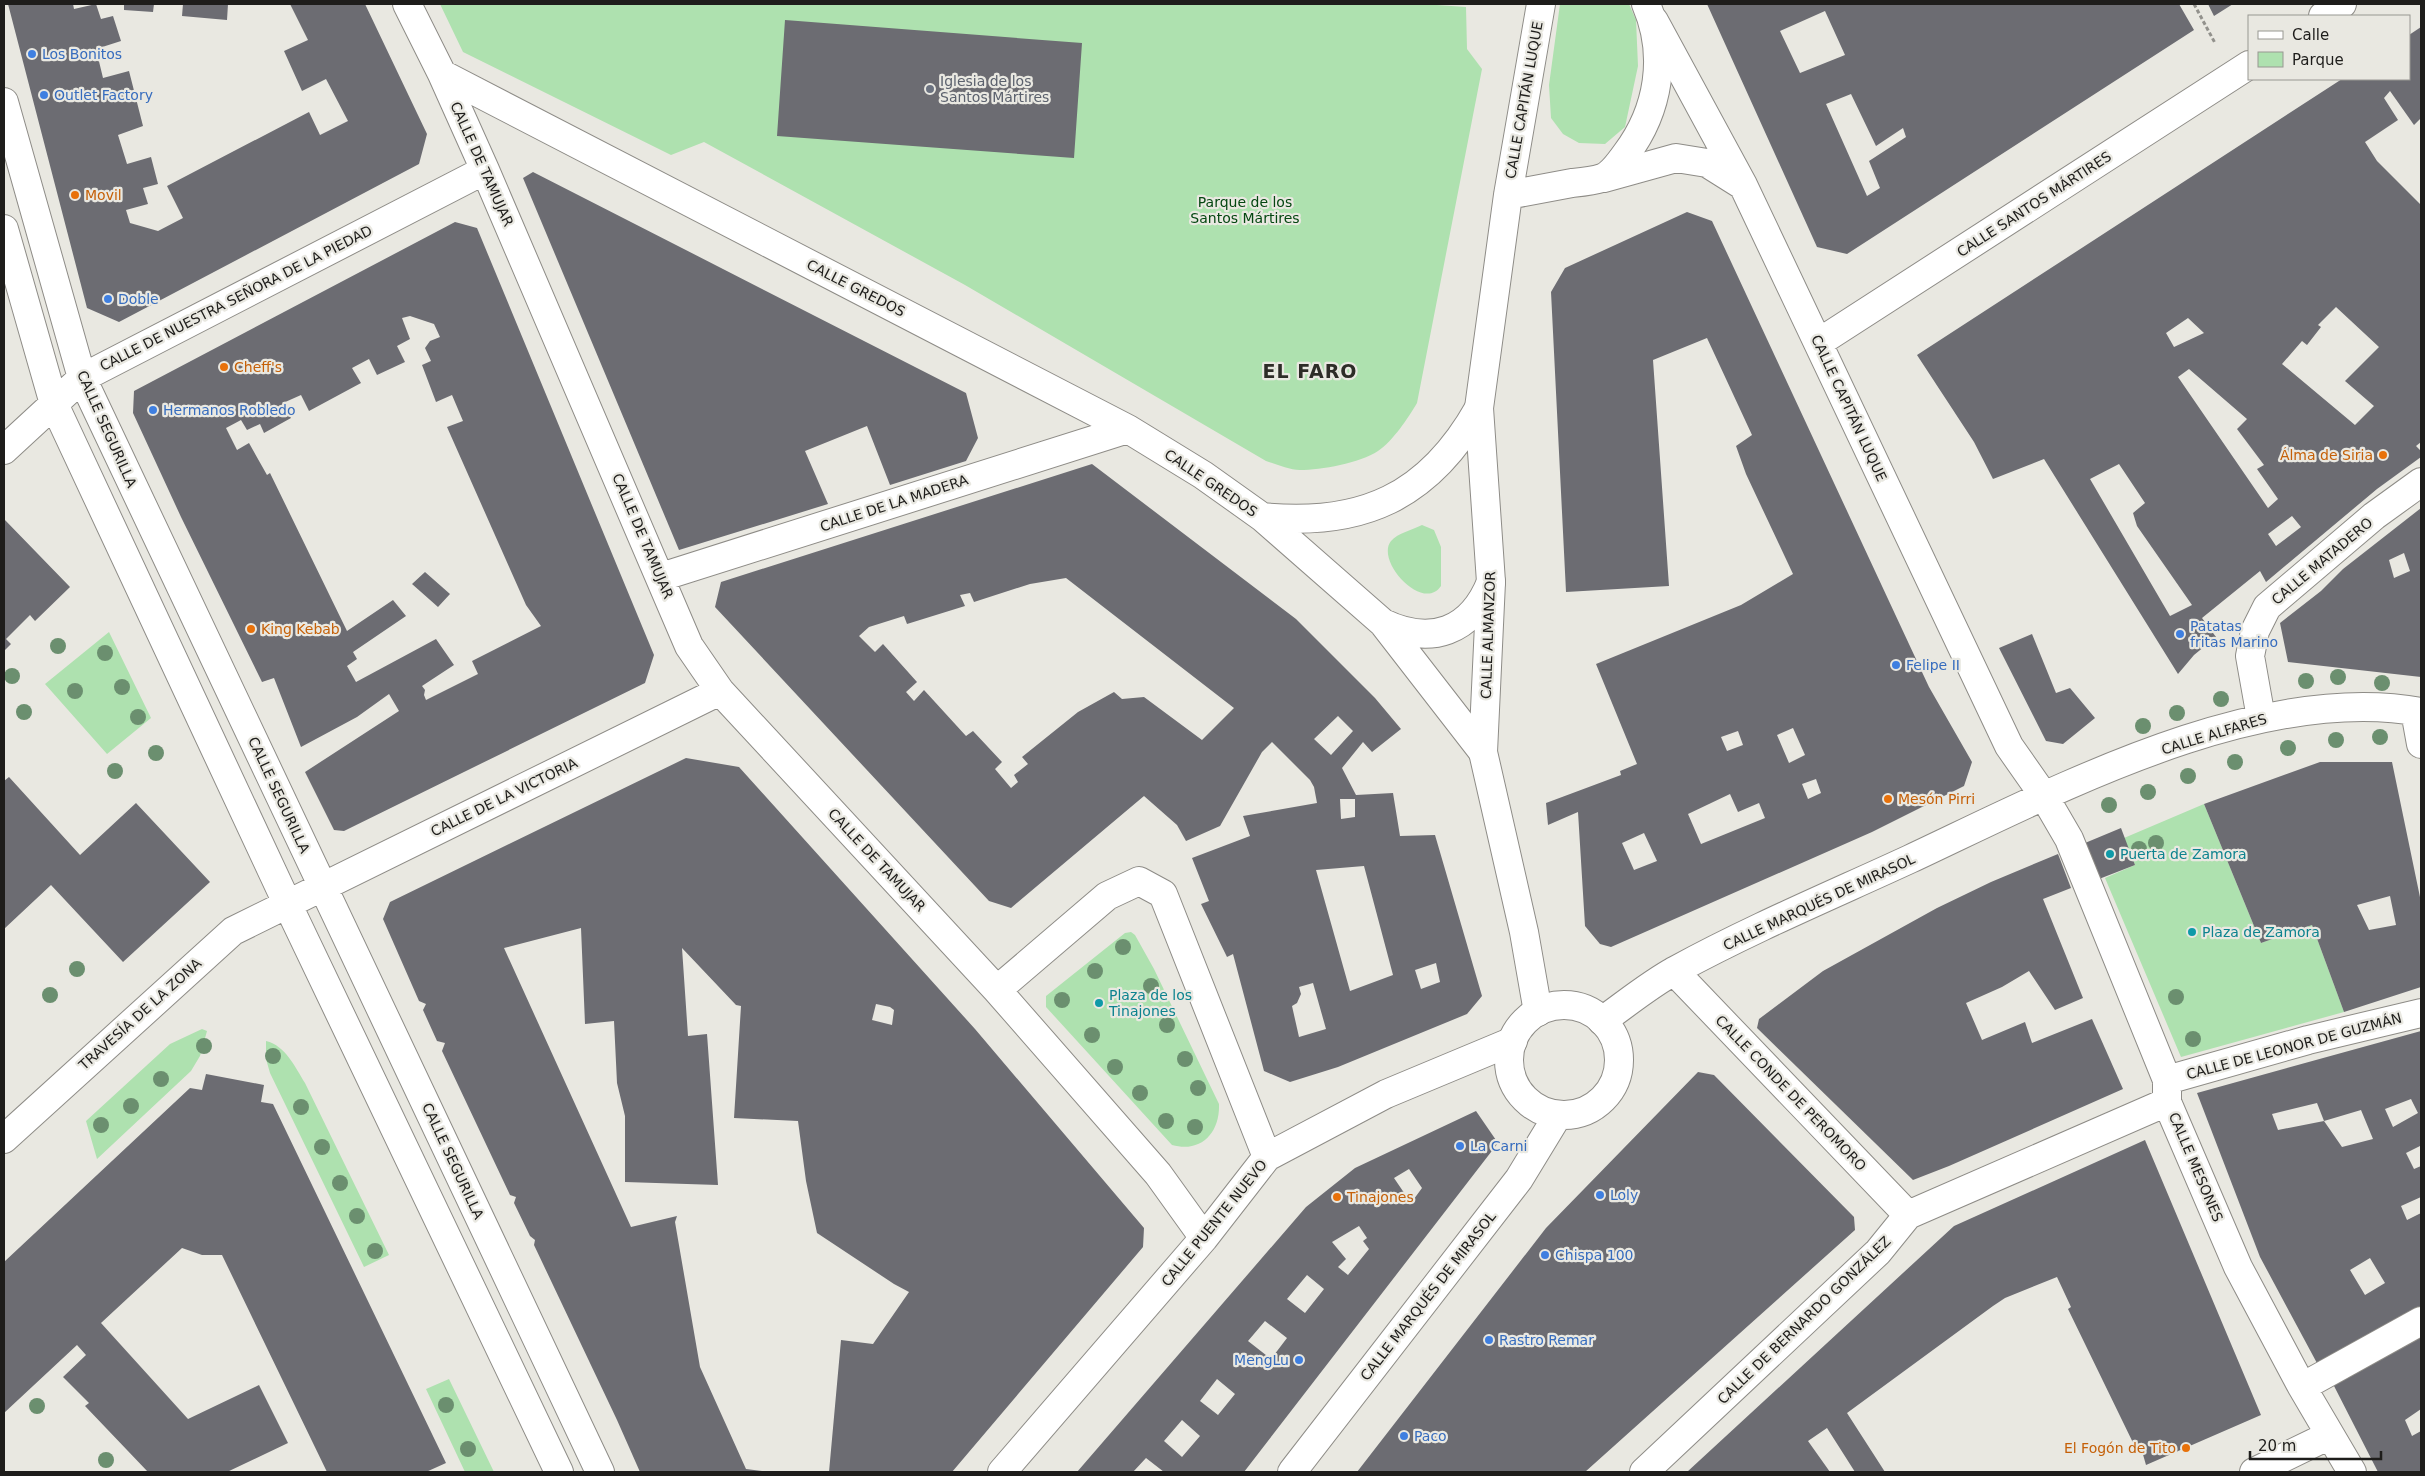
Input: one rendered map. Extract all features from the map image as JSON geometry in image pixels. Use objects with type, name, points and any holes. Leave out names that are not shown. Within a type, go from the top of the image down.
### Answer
[{"type":"street","name":"CALLE DE TAMUJAR","points":[[407,4],[442,74],[485,170],[689,646],[720,691],[997,990]]},
{"type":"street","name":"CALLE CAPITÁN LUQUE","points":[[1540,4],[1508,195],[1604,178],[1631,147],[1648,118],[1655,94],[1658,70],[1658,45],[1650,12]]},
{"type":"street","points":[[2325,15],[2342,4]]},
{"type":"street","name":"CALLE CAPITÁN LUQUE","points":[[1650,12],[1743,185],[2009,746],[2044,796]]},
{"type":"street","name":"CALLE SANTOS MÁRTIRES","points":[[1818,343],[2241,71]]},
{"type":"street","name":"CALLE GREDOS","points":[[442,74],[1128,429],[1203,475],[1262,517],[1383,623],[1483,752]]},
{"type":"street","name":"CALLE SEGURILLA","points":[[4,102],[82,378],[600,1472]]},
{"type":"street","points":[[1604,178],[1676,158],[1707,163],[1743,185]]},
{"type":"street","name":"CALLE DE NUESTRA SEÑORA DE LA PIEDAD","points":[[4,450],[82,378],[485,170]]},
{"type":"street","name":"CALLE ALMANZOR","points":[[1508,195],[1479,408],[1491,582],[1483,752],[1524,932],[1538,1012]]},
{"type":"street","points":[[4,229],[54,404],[287,903],[559,1472]]},
{"type":"street","name":"CALLE GREDOS","points":[[1262,517],[1298,521],[1332,518],[1367,510],[1399,495],[1446,458],[1464,434],[1479,408]]},
{"type":"street","name":"CALLE DE LA MADERA","points":[[661,577],[1128,429]]},
{"type":"street","name":"CALLE MATADERO","points":[[2261,718],[2250,656],[2256,631],[2267,607],[2374,516],[2421,482]]},
{"type":"street","name":"CALLE GREDOS","points":[[1383,623],[1401,631],[1420,635],[1439,633],[1457,626],[1472,615],[1484,600],[1491,582]]},
{"type":"street","name":"CALLE DE LA VICTORIA","points":[[287,903],[720,691]]},
{"type":"street","name":"CALLE ALFARES","points":[[2044,796],[2170,745],[2261,718],[2341,707],[2418,712]]},
{"type":"street","points":[[2418,712],[2421,744]]},
{"type":"street","name":"CALLE MARQUÉS DE MIRASOL","points":[[1602,1021],[1674,971],[2044,796]]},
{"type":"street","name":"CALLE MESONES","points":[[2044,796],[2068,839],[2238,1268],[2302,1387],[2352,1472]]},
{"type":"street","points":[[1204,1238],[1158,1174],[997,990],[1107,896],[1139,881],[1163,894],[1267,1157]]},
{"type":"street","name":"TRAVESÍA DE LA ZONA","points":[[4,1139],[234,931],[287,903]]},
{"type":"street","name":"CALLE CONDE DE PEROMORO","points":[[1674,971],[1908,1215]]},
{"type":"street","points":[[1554,1006],[1570,1006],[1590,1011],[1602,1021],[1618,1046],[1619,1066],[1615,1082],[1603,1098],[1590,1108],[1571,1114],[1558,1115],[1532,1105],[1516,1086],[1510,1066],[1513,1041],[1520,1027],[1538,1012],[1554,1006]]},
{"type":"street","name":"CALLE DE LEONOR DE GUZMÁN","points":[[2167,1091],[2308,1040],[2421,1013]]},
{"type":"street","name":"CALLE PUENTE NUEVO","points":[[1002,1472],[1204,1238],[1267,1157],[1386,1094],[1513,1041]]},
{"type":"street","name":"CALLE DE BERNARDO GONZÁLEZ","points":[[1644,1472],[1878,1252],[1908,1215],[2167,1091]]},
{"type":"street","name":"CALLE MARQUÉS DE MIRASOL","points":[[1292,1472],[1518,1179],[1558,1115]]},
{"type":"street","points":[[2302,1387],[2421,1321]]},
{"type":"street","points":[[2254,1472],[2330,1435]]},
{"type":"path","points":[[2194,4],[2241,71]]},
{"type":"green space","name":"Parque de los Santos Mártires","points":[[440,4],[1422,4],[1466,7],[1467,49],[1482,69],[1417,403],[1405,422],[1384,447],[1361,459],[1319,469],[1300,470],[1266,461],[965,285],[704,142],[671,155],[463,52]]},
{"type":"green space","points":[[1560,4],[1629,4],[1636,20],[1638,66],[1625,127],[1605,144],[1579,143],[1563,134],[1551,118],[1549,85]]},
{"type":"green space","points":[[1422,525],[1434,530],[1441,547],[1441,586],[1433,593],[1423,593],[1413,589],[1403,581],[1395,571],[1388,550],[1394,538]]},
{"type":"green space","points":[[109,632],[151,718],[107,754],[45,684]]},
{"type":"green space","name":"Plaza de Zamora","points":[[2204,804],[2261,943],[2312,925],[2344,1012],[2181,1057],[2105,878],[2135,865],[2124,838]]},
{"type":"green space","points":[[1131,932],[1135,935],[1154,969],[1219,1104],[1216,1124],[1212,1132],[1200,1143],[1192,1146],[1172,1145],[1046,1007],[1046,996],[1125,933]]},
{"type":"green space","points":[[202,1029],[207,1031],[200,1056],[191,1071],[97,1159],[86,1121],[170,1044]]},
{"type":"green space","points":[[266,1041],[279,1047],[284,1052],[294,1064],[305,1083],[389,1255],[364,1267],[270,1073],[266,1059]]},
{"type":"green space","points":[[449,1379],[494,1472],[465,1472],[426,1389]]},
{"type":"building","points":[[8,4],[73,4],[74,9],[96,4],[101,19],[113,16],[121,41],[96,49],[103,78],[129,71],[143,126],[118,135],[127,164],[151,157],[158,184],[143,188],[148,204],[126,210],[130,223],[158,231],[183,218],[167,186],[309,112],[320,135],[348,121],[326,79],[302,91],[284,51],[308,40],[290,4],[365,4],[427,134],[419,164],[119,322],[87,308]]},
{"type":"building","points":[[124,4],[154,4],[153,12],[124,10]]},
{"type":"building","points":[[183,4],[228,4],[227,20],[182,16]]},
{"type":"building","points":[[1707,4],[2179,4],[2194,30],[1847,254],[1817,247]],"holes":[[[1825,11],[1845,55],[1800,73],[1780,31]],[[1851,94],[1876,146],[1903,128],[1906,137],[1869,161],[1880,188],[1867,196],[1826,104]]]},
{"type":"building","points":[[2208,4],[2233,4],[2214,16]]},
{"type":"building","name":"Iglesia de los Santos Mártires","points":[[785,20],[1082,43],[1074,158],[777,136]]},
{"type":"building","points":[[2421,27],[2421,118],[2414,125],[2390,91],[2384,98],[2398,120],[2365,142],[2377,161],[2421,205],[2421,442],[2416,446],[2421,451],[2421,457],[2377,489],[2266,582],[2260,571],[2202,618],[2216,637],[2194,655],[2178,674],[2044,459],[1993,479],[1974,442],[1917,355],[2340,80],[2410,80],[2410,34]],"holes":[[[2336,307],[2379,347],[2345,381],[2374,406],[2355,425],[2282,364],[2302,341],[2307,345],[2321,327],[2318,325]],[[2188,318],[2204,333],[2174,347],[2166,333]],[[2189,369],[2247,419],[2237,429],[2264,465],[2257,469],[2278,499],[2268,508],[2178,377]],[[2119,464],[2145,503],[2133,513],[2137,526],[2192,605],[2170,616],[2090,479]],[[2292,516],[2301,527],[2276,546],[2268,534]]]},
{"type":"building","points":[[533,172],[966,393],[978,438],[966,461],[890,485],[867,426],[805,451],[828,504],[679,550],[523,178]]},
{"type":"building","points":[[1687,212],[1712,221],[1929,687],[1972,762],[1964,786],[1872,832],[1611,947],[1600,944],[1585,926],[1578,812],[1548,825],[1546,803],[1621,775],[1620,771],[1637,764],[1596,664],[1741,605],[1793,574],[1746,474],[1736,446],[1752,435],[1707,338],[1653,360],[1669,586],[1566,592],[1551,292],[1565,268]],"holes":[[[1793,728],[1805,755],[1789,763],[1777,735]],[[1738,731],[1743,745],[1727,751],[1721,737]],[[1816,779],[1821,793],[1808,799],[1802,784]],[[1730,794],[1738,812],[1759,803],[1765,818],[1701,844],[1688,814]],[[1644,833],[1657,861],[1634,870],[1622,843]]]},
{"type":"building","points":[[455,222],[477,228],[654,655],[645,683],[344,831],[334,830],[305,772],[399,711],[389,694],[357,717],[301,747],[274,678],[262,682],[181,517],[133,413],[134,391]],"holes":[[[410,316],[434,324],[440,337],[430,341],[425,348],[431,361],[422,365],[436,402],[452,395],[463,421],[447,427],[526,605],[541,626],[472,661],[478,674],[426,700],[425,690],[422,686],[454,665],[436,639],[356,682],[347,666],[357,659],[353,652],[406,616],[393,600],[347,631],[270,473],[267,475],[249,443],[237,450],[226,428],[241,420],[247,430],[260,424],[264,433],[291,418],[283,403],[301,395],[309,411],[361,383],[352,368],[369,359],[377,375],[405,362],[397,346],[410,339],[402,318]]]},
{"type":"building","points":[[1092,464],[1296,619],[1375,698],[1401,729],[1372,752],[1363,742],[1342,768],[1356,795],[1393,793],[1400,836],[1435,835],[1482,996],[1467,1014],[1338,1067],[1290,1082],[1264,1071],[1233,954],[1227,957],[1201,904],[1209,901],[1192,858],[1250,836],[1243,816],[1317,803],[1314,787],[1310,780],[1272,742],[1262,752],[1220,826],[1186,841],[1177,825],[1144,796],[1011,908],[989,901],[715,607],[721,582]],"holes":[[[1066,578],[1234,708],[1202,740],[1144,697],[1122,699],[1114,692],[1078,712],[1022,757],[1028,764],[1014,775],[1018,782],[1011,788],[995,769],[1002,762],[973,731],[966,736],[924,690],[914,701],[906,692],[917,682],[883,644],[875,652],[859,636],[869,627],[904,616],[907,624],[965,606],[960,595],[970,593],[974,602],[1030,584]],[[1338,716],[1353,731],[1331,755],[1314,739]],[[1340,799],[1355,799],[1355,817],[1341,819]],[[1364,866],[1393,975],[1350,991],[1316,870]],[[1436,963],[1440,982],[1421,989],[1415,970]],[[1313,983],[1326,1029],[1299,1037],[1292,1006],[1297,1003],[1301,994],[1299,987]]]},
{"type":"building","points":[[2421,508],[2421,677],[2288,662],[2280,623],[2321,591],[2343,569]],"holes":[[[2404,553],[2410,571],[2394,578],[2389,560]]]},
{"type":"building","points":[[4,519],[70,587],[35,621],[30,615],[6,639],[11,644],[4,651]]},
{"type":"building","points":[[425,572],[450,594],[438,607],[412,584]]},
{"type":"building","points":[[2032,634],[2056,693],[2070,688],[2095,718],[2063,744],[2046,741],[1999,648]]},
{"type":"building","points":[[686,758],[739,767],[975,1029],[1144,1228],[1143,1247],[952,1472],[829,1472],[841,1340],[873,1344],[909,1292],[817,1233],[806,1181],[798,1121],[734,1118],[741,1006],[736,1005],[682,948],[688,1036],[707,1034],[718,1185],[625,1182],[625,1116],[617,1083],[614,1021],[585,1024],[581,928],[504,948],[631,1227],[677,1216],[675,1222],[700,1367],[746,1469],[762,1471],[640,1472],[534,1245],[535,1240],[530,1236],[514,1203],[516,1197],[510,1195],[442,1051],[445,1043],[437,1041],[423,1010],[426,1004],[419,1001],[383,919],[390,902]],"holes":[[[876,1004],[890,1007],[894,1010],[892,1025],[872,1020]]]},
{"type":"building","points":[[2320,762],[2392,762],[2421,902],[2421,987],[2344,1012],[2312,925],[2261,943],[2204,804]],"holes":[[[2390,896],[2396,925],[2369,930],[2357,905]]]},
{"type":"building","points":[[9,777],[80,855],[136,803],[210,882],[123,962],[51,885],[4,929],[4,781]]},
{"type":"building","name":"Puerta de Zamora","points":[[2121,828],[2135,865],[2099,879],[2085,843]]},
{"type":"building","points":[[2058,854],[2071,888],[2043,899],[2083,998],[2055,1010],[2029,971],[2002,987],[1966,1003],[1982,1040],[2025,1022],[2032,1043],[2092,1019],[2123,1089],[1913,1180],[1757,1028],[1759,1019],[1823,971],[1937,908],[1991,882]]},
{"type":"building","points":[[2421,1031],[2421,1148],[2420,1146],[2406,1153],[2414,1169],[2421,1166],[2421,1197],[2401,1206],[2407,1220],[2421,1213],[2421,1310],[2318,1365],[2260,1257],[2197,1093]],"holes":[[[2411,1099],[2418,1113],[2393,1127],[2385,1109]],[[2317,1103],[2324,1121],[2278,1130],[2272,1114]],[[2361,1110],[2373,1139],[2342,1147],[2324,1121]],[[2370,1258],[2385,1283],[2365,1295],[2350,1270]]]},
{"type":"building","points":[[1698,1072],[1714,1075],[1854,1217],[1855,1230],[1585,1472],[1357,1472],[1546,1228]]},
{"type":"building","points":[[206,1074],[264,1085],[261,1102],[273,1104],[446,1463],[426,1472],[327,1472],[222,1255],[202,1255],[182,1248],[101,1323],[188,1419],[259,1385],[288,1443],[227,1472],[148,1472],[85,1406],[89,1403],[63,1377],[86,1355],[77,1345],[4,1413],[4,1262],[190,1088],[202,1090]]},
{"type":"building","points":[[1476,1111],[1498,1143],[1244,1472],[1164,1472],[1146,1458],[1133,1472],[1077,1472],[1306,1207],[1355,1168]],"holes":[[[1409,1169],[1422,1188],[1411,1203],[1394,1178]],[[1359,1226],[1367,1238],[1363,1241],[1369,1249],[1348,1275],[1338,1267],[1346,1259],[1332,1242]],[[1307,1275],[1324,1289],[1305,1313],[1287,1299]],[[1265,1321],[1287,1338],[1271,1359],[1248,1341]],[[1217,1379],[1235,1394],[1218,1415],[1200,1401]],[[1182,1420],[1200,1436],[1182,1457],[1164,1441]]]},
{"type":"building","points":[[2145,1140],[2261,1415],[2146,1465],[2142,1451],[2138,1453],[2068,1309],[2071,1307],[2057,1277],[2005,1298],[1847,1413],[1885,1472],[1855,1472],[1827,1428],[1808,1441],[1830,1472],[1687,1472],[1954,1226]]},
{"type":"building","points":[[2421,1333],[2421,1409],[2405,1420],[2412,1436],[2421,1431],[2421,1472],[2378,1472],[2333,1384]]},
{"type":"place","name":"Los Bonitos","points":[[32,54]]},
{"type":"place","name":"Iglesia de los Santos Mártires","points":[[930,89]]},
{"type":"place","name":"Outlet Factory","points":[[44,95]]},
{"type":"place","name":"Movil","points":[[75,195]]},
{"type":"place","name":"Doble","points":[[108,299]]},
{"type":"place","name":"Cheff's","points":[[224,367]]},
{"type":"place","name":"Hermanos Robledo","points":[[153,410]]},
{"type":"place","name":"Álma de Siria","points":[[2383,455]]},
{"type":"place","name":"King Kebab","points":[[251,629]]},
{"type":"place","name":"Patatas fritas Marino","points":[[2180,634]]},
{"type":"place","name":"Felipe II","points":[[1896,665]]},
{"type":"place","name":"Mesón Pirri","points":[[1888,799]]},
{"type":"place","name":"Puerta de Zamora","points":[[2110,854]]},
{"type":"place","name":"Plaza de Zamora","points":[[2192,932]]},
{"type":"place","name":"Plaza de los Tinajones","points":[[1099,1003]]},
{"type":"place","name":"La Carni","points":[[1460,1146]]},
{"type":"place","name":"Loly","points":[[1600,1195]]},
{"type":"place","name":"Tinajones","points":[[1337,1197]]},
{"type":"place","name":"Chispa 100","points":[[1545,1255]]},
{"type":"place","name":"Rastro Remar","points":[[1489,1340]]},
{"type":"place","name":"MengLu","points":[[1299,1360]]},
{"type":"place","name":"Paco","points":[[1404,1436]]},
{"type":"place","name":"El Fogón de Tito","points":[[2186,1448]]},
{"type":"district","name":"EL FARO","points":[[1310,371]]}]
